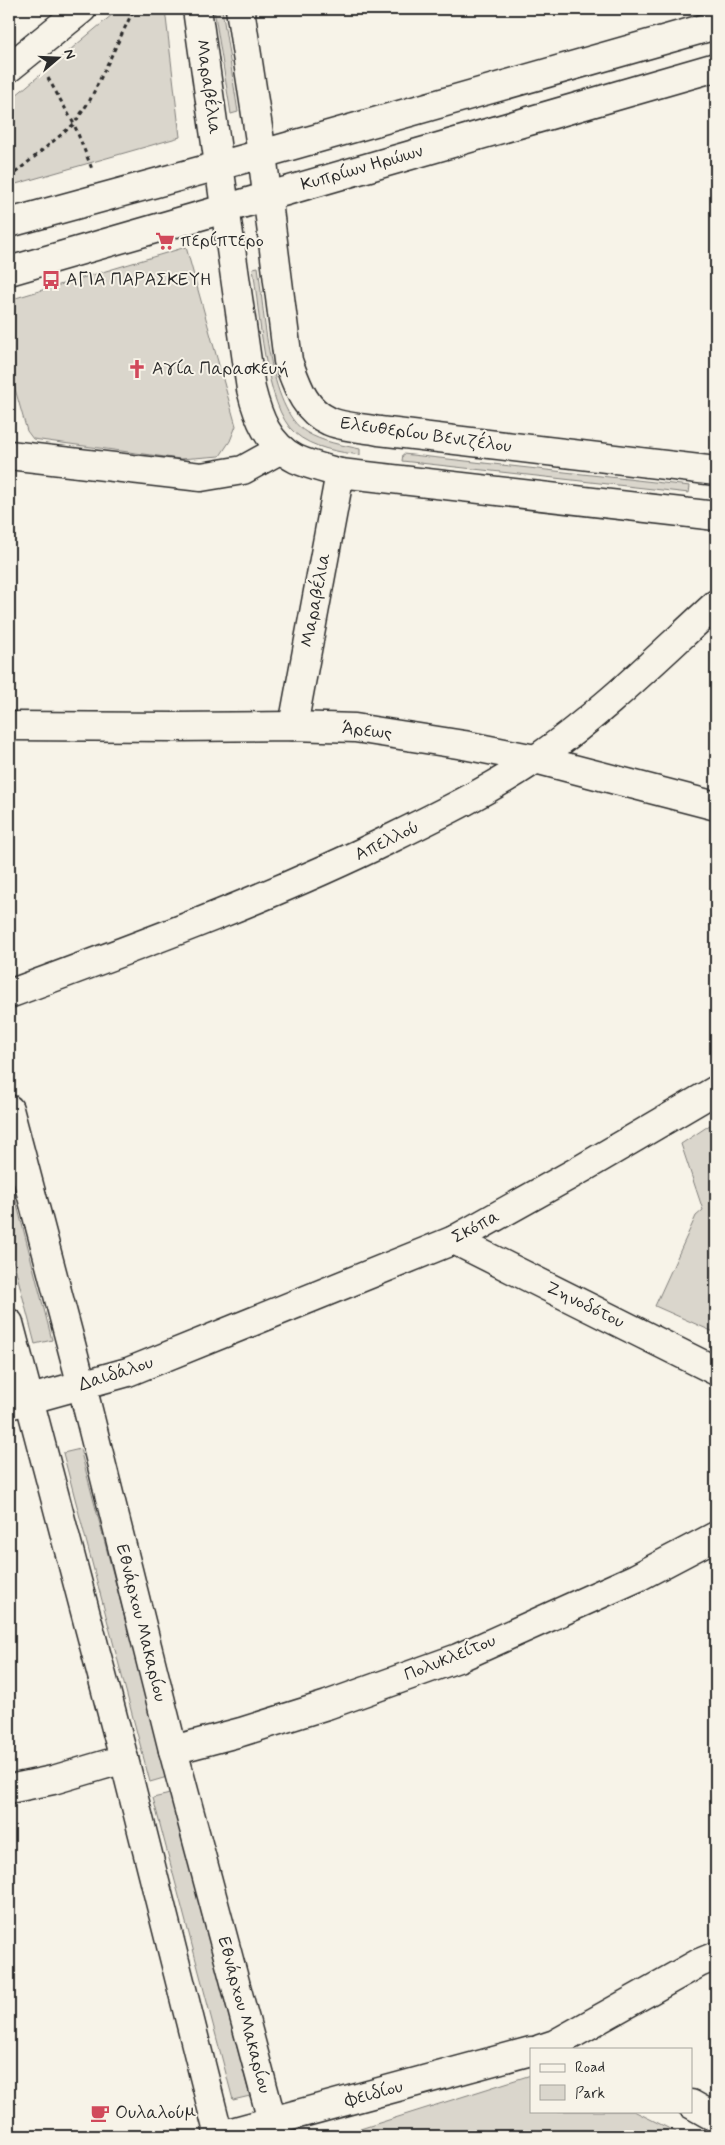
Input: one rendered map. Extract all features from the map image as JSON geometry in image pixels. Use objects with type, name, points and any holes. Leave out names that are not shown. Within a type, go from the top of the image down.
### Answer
[{"type":"street","points":[[9,68],[82,9]]},
{"type":"street","name":"Μαραβέλια","points":[[197,9],[219,165]]},
{"type":"street","points":[[240,9],[262,154]]},
{"type":"street","points":[[9,223],[262,154],[716,25]]},
{"type":"street","name":"Κυπρίων Ηρώων","points":[[9,272],[716,67]]},
{"type":"street","name":"Ελευθερίου Βενιζέλου","points":[[262,154],[288,361],[299,392],[310,408],[329,422],[379,431],[716,471]]},
{"type":"street","points":[[219,165],[250,390],[258,417],[281,449],[296,459],[340,474],[716,516]]},
{"type":"street","points":[[9,455],[201,477],[243,470],[281,449]]},
{"type":"street","name":"Μαραβέλια","points":[[293,726],[340,474]]},
{"type":"street","name":"Απελλού","points":[[9,994],[192,926],[332,868],[454,808],[535,759],[587,722],[716,604]]},
{"type":"street","name":"Άρεως","points":[[9,726],[293,726],[355,728],[464,745],[535,759],[716,806]]},
{"type":"street","name":"Σκόπα","points":[[221,1334],[454,1240],[583,1168],[716,1090]]},
{"type":"street","name":"Εθνάρχου Μακαρίου","points":[[9,1109],[82,1386],[172,1750],[274,2130]]},
{"type":"street","name":"Ζηνοδότου","points":[[454,1240],[716,1371]]},
{"type":"street","points":[[9,1323],[19,1402],[124,1759],[219,2136]]},
{"type":"street","name":"Δαιδάλου","points":[[19,1402],[128,1372],[221,1334]]},
{"type":"street","name":"Πολυκλείτου","points":[[172,1750],[241,1732],[308,1711],[458,1658],[636,1578],[716,1536]]},
{"type":"street","points":[[9,1789],[53,1780],[124,1759]]},
{"type":"street","name":"Φειδίου","points":[[548,2048],[699,1963],[716,1956]]},
{"type":"street","name":"Φειδίου","points":[[219,2136],[274,2130],[530,2053]]},
{"type":"street","points":[[692,2105],[716,2118]]},
{"type":"path","points":[[9,178],[74,124],[90,100],[134,9]]},
{"type":"path","points":[[32,48],[74,124],[88,156],[100,197]]},
{"type":"green space","points":[[119,9],[165,9],[180,137],[9,186],[9,101]]},
{"type":"green space","points":[[214,9],[222,9],[238,112],[231,114]]},
{"type":"green space","points":[[186,247],[236,426],[230,441],[220,456],[180,459],[33,439],[27,431],[9,368],[9,300]]},
{"type":"green space","points":[[258,267],[270,356],[283,402],[293,420],[306,432],[325,441],[360,449],[360,455],[335,451],[309,442],[295,433],[285,420],[270,380],[265,356],[253,268]]},
{"type":"green space","points":[[403,454],[690,486],[689,493],[402,461]]},
{"type":"green space","points":[[716,1121],[716,1333],[655,1306],[696,1216],[703,1210],[681,1144]]},
{"type":"green space","points":[[9,1174],[52,1340],[35,1344],[9,1244]]},
{"type":"green space","points":[[80,1449],[167,1777],[150,1782],[63,1453]]},
{"type":"green space","points":[[170,1794],[250,2096],[233,2100],[153,1798]]},
{"type":"green space","points":[[530,2075],[530,2112],[636,2112],[676,2132],[675,2136],[642,2136],[636,2133],[624,2136],[338,2136]]},
{"type":"place","name":"περίπτερο","points":[[165,241]]},
{"type":"place","name":"ΑΓΙΑ ΠΑΡΑΣΚΕΥΗ","points":[[51,280]]},
{"type":"place","name":"Αγία Παρασκευή","points":[[137,369]]},
{"type":"place","name":"Ουλαλούμ","points":[[100,2113]]}]
